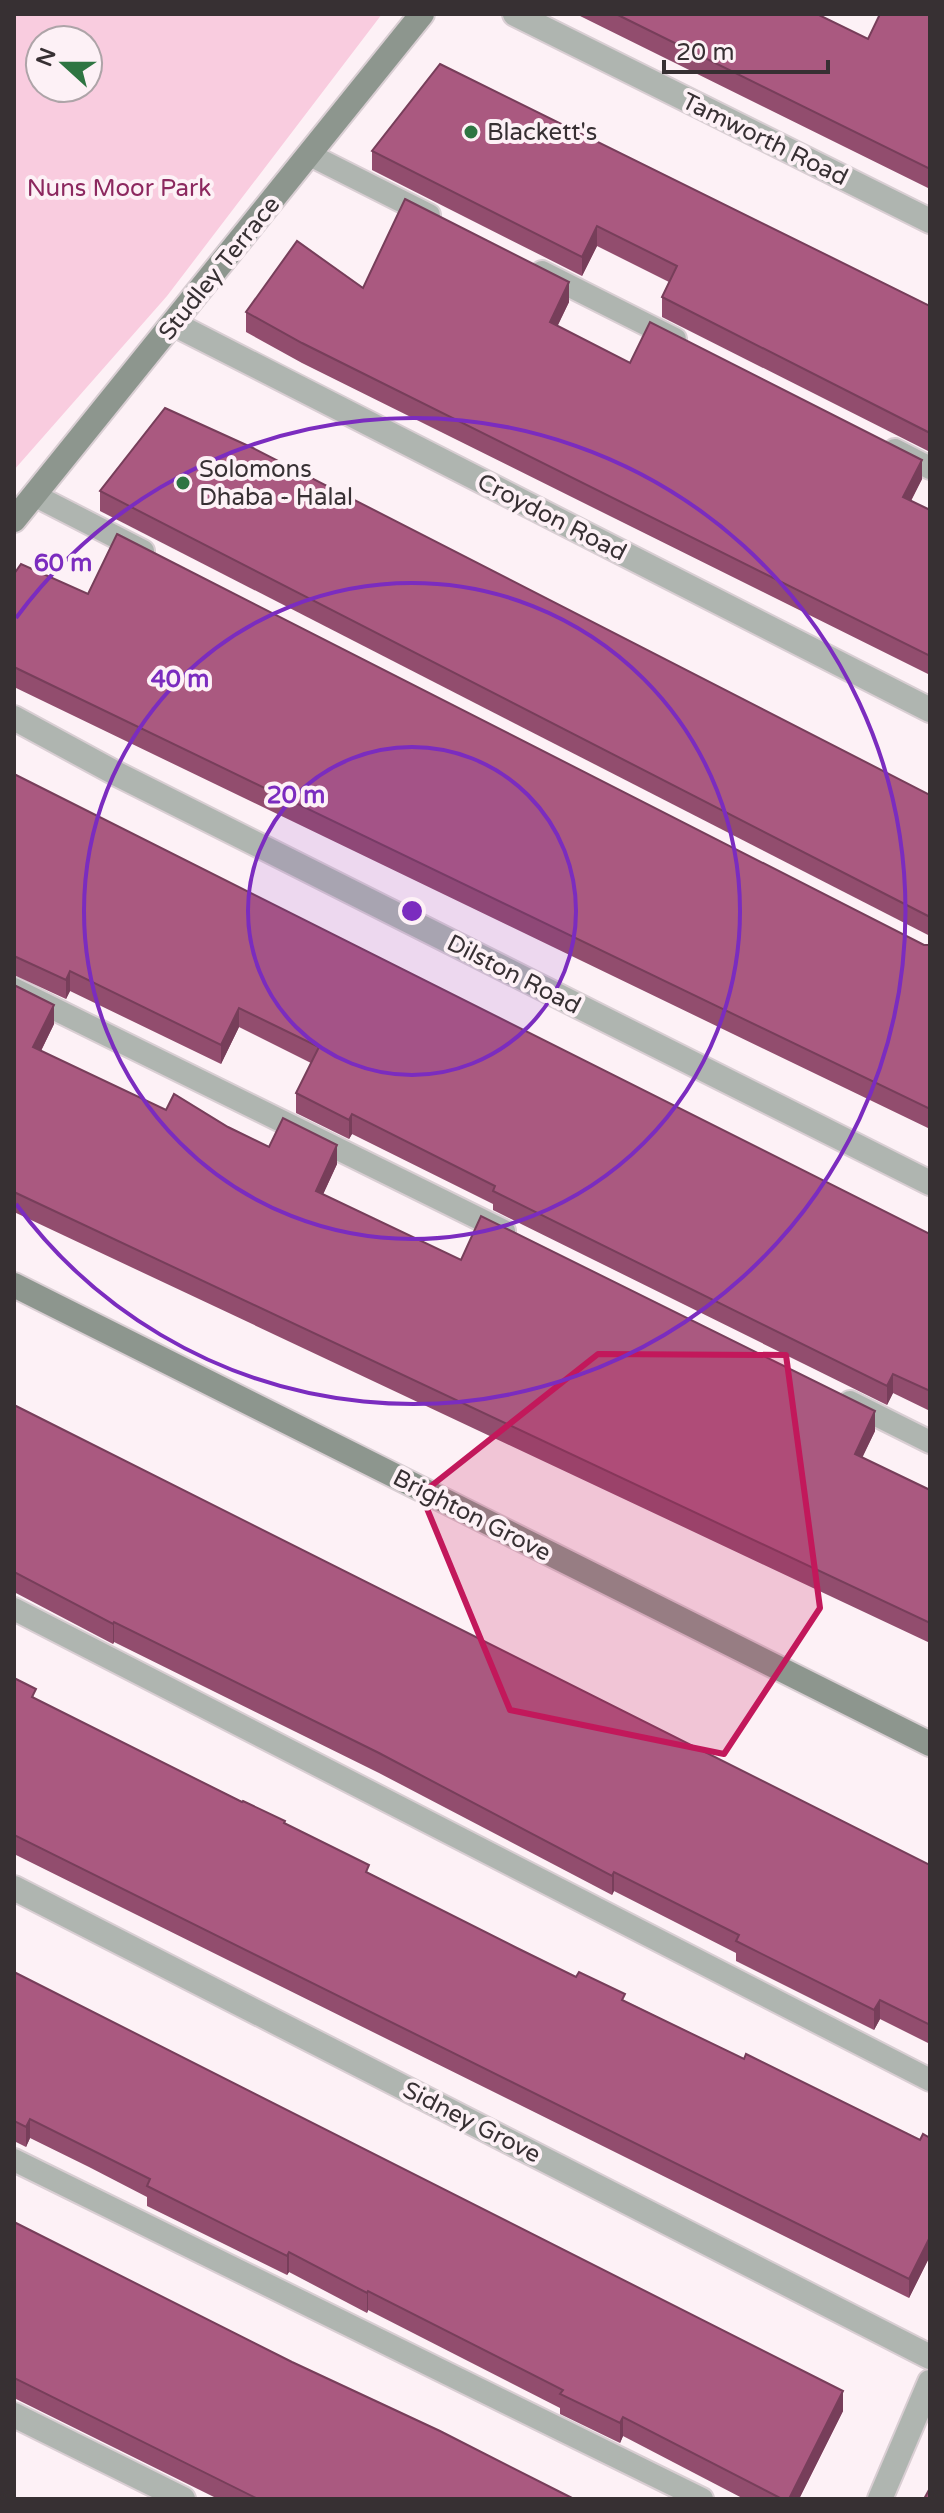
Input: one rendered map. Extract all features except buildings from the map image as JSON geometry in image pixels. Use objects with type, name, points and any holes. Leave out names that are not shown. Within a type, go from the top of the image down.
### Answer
[{"type":"street","name":"Studley Terrace","points":[[14,520],[422,14]]},
{"type":"street","name":"Tamworth Road","points":[[515,14],[930,221]]},
{"type":"street","name":"Croydon Road","points":[[174,324],[930,710]]},
{"type":"street","name":"Dilston Road","points":[[14,718],[117,774],[930,1183]]},
{"type":"street","name":"Brighton Grove","points":[[14,1285],[930,1744]]},
{"type":"street","name":"Sidney Grove","points":[[14,1888],[930,2357]]},
{"type":"street","points":[[880,2499],[930,2382]]},
{"type":"street","points":[[14,2415],[183,2499]]},
{"type":"lane","points":[[310,155],[451,226]]},
{"type":"lane","points":[[522,261],[691,347]]},
{"type":"lane","points":[[874,439],[930,468]]},
{"type":"lane","points":[[34,495],[162,561]]},
{"type":"lane","points":[[14,989],[529,1243]]},
{"type":"lane","points":[[830,1392],[930,1442]]},
{"type":"lane","points":[[14,1609],[930,2080]]},
{"type":"lane","points":[[14,2160],[702,2499]]},
{"type":"highlighted area","points":[[598,1354],[786,1355],[820,1608],[724,1754],[510,1710],[421,1494]]},
{"type":"green space","name":"Nuns Moor Park","points":[[14,14],[382,14],[167,296],[14,470]]},
{"type":"place","name":"Blackett's","points":[[471,132]]},
{"type":"place","name":"Solomons Dhaba - Halal","points":[[183,483]]}]
